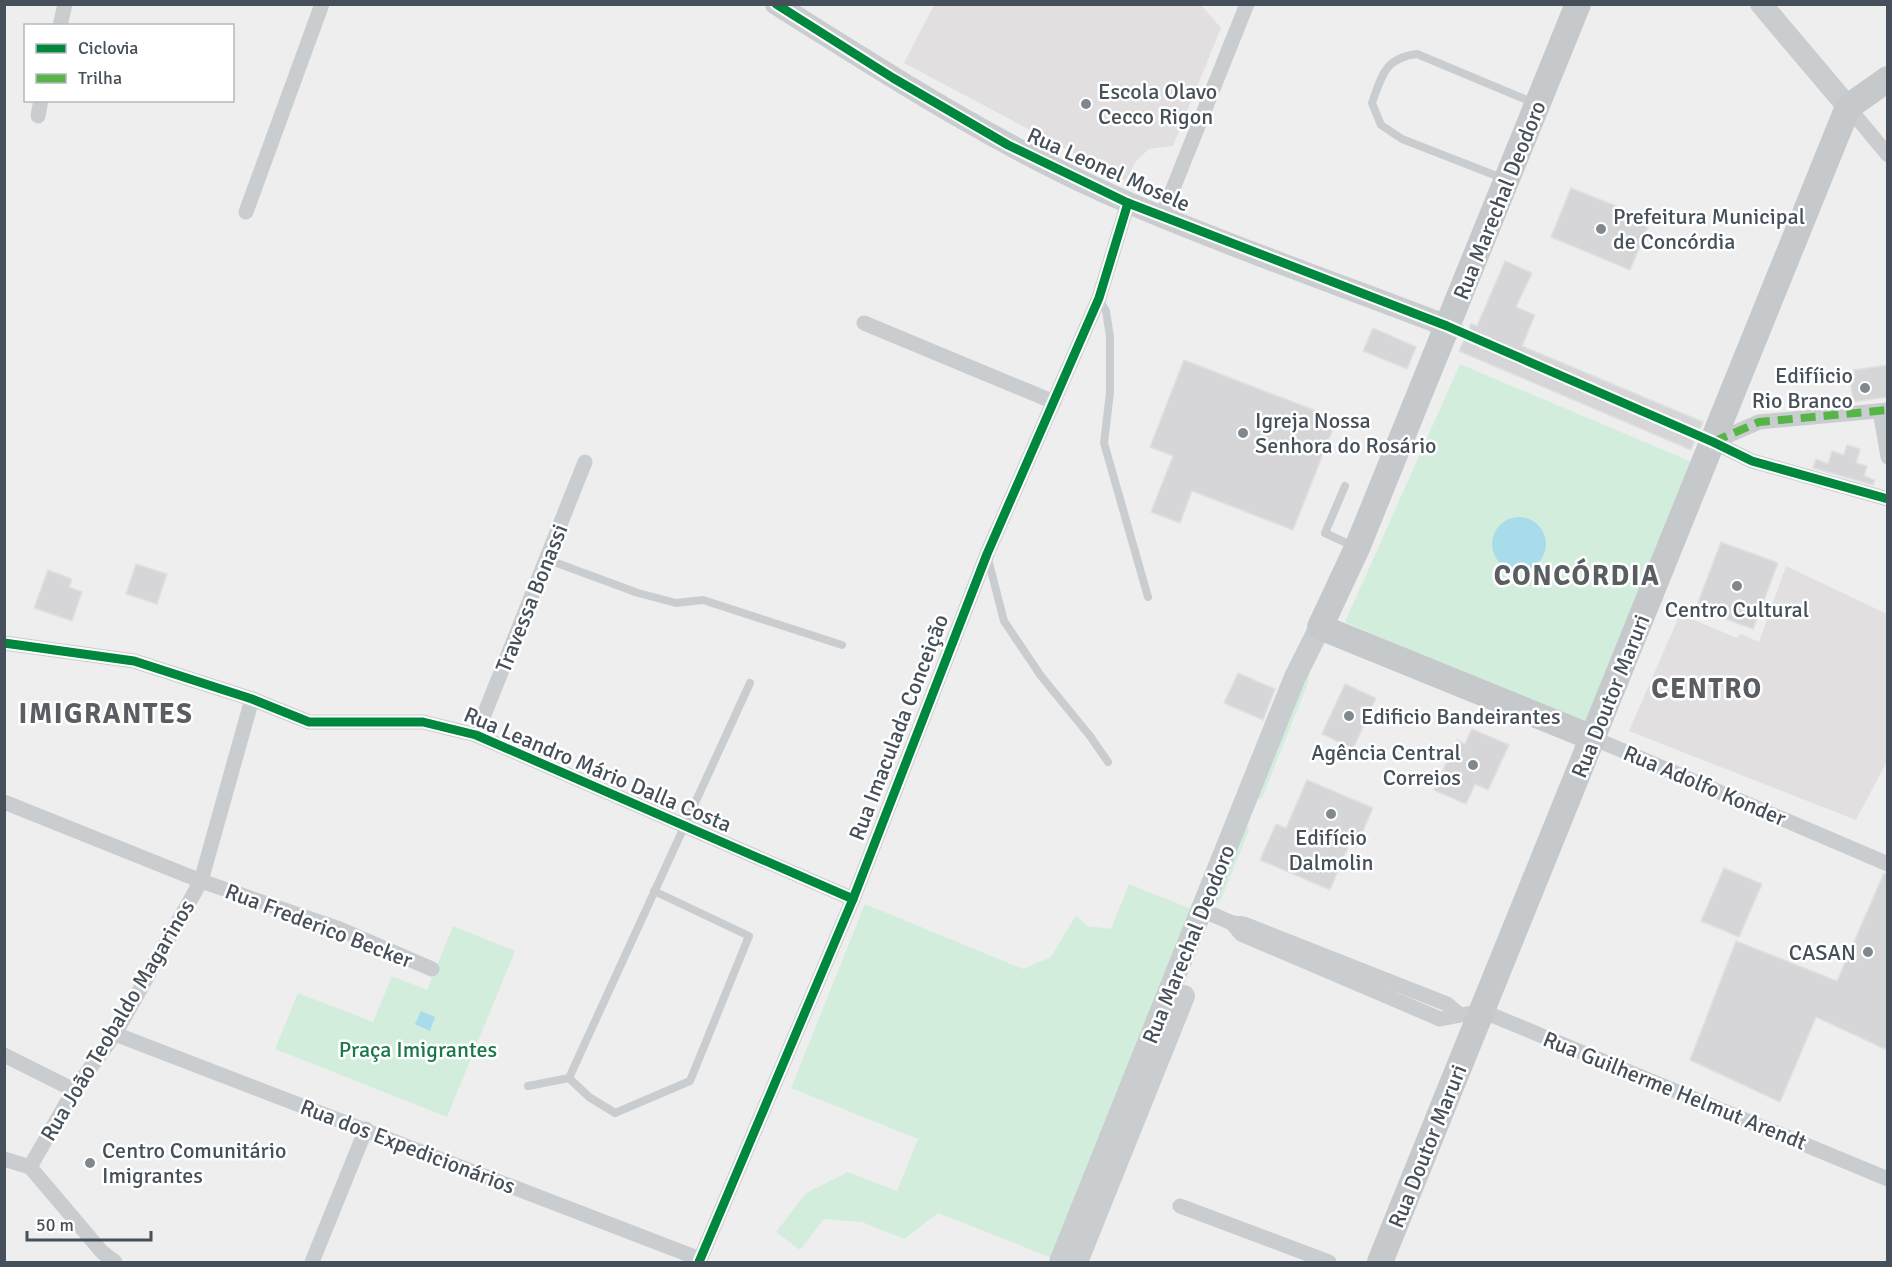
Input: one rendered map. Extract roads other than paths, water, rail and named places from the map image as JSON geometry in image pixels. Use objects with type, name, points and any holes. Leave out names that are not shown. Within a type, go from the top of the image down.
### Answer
[{"type":"main road","name":"Rua Marechal Deodoro","points":[[1320,627],[1357,548],[1578,4]]},
{"type":"main road","points":[[1848,107],[1887,80]]},
{"type":"main road","name":"Rua Doutor Maruri","points":[[1380,1263],[1471,1013],[1593,738],[1848,107]]},
{"type":"main road","name":"Rua Adolfo Konder","points":[[1320,627],[1593,738]]},
{"type":"street","points":[[60,24],[65,4]]},
{"type":"street","points":[[246,212],[322,4]]},
{"type":"street","name":"Rua Leonel Mosele","points":[[776,4],[893,78],[1008,145],[1128,203],[1447,326]]},
{"type":"street","points":[[1162,216],[1248,4]]},
{"type":"street","points":[[1761,4],[1887,155]]},
{"type":"street","points":[[38,116],[41,102]]},
{"type":"street","name":"Rua Imaculada Conceição","points":[[699,1261],[853,899],[987,554],[1099,298],[1128,203]]},
{"type":"street","points":[[864,323],[1054,402]]},
{"type":"street","points":[[1713,442],[1759,423],[1884,410],[1887,457]]},
{"type":"street","points":[[1713,442],[1752,461],[1887,499]]},
{"type":"street","name":"Travessa Bonassi","points":[[476,735],[585,462]]},
{"type":"street","name":"Rua Marechal Deodoro","points":[[1077,1263],[1216,916],[1295,677],[1320,627]]},
{"type":"street","name":"Rua Leandro Mário Dalla Costa","points":[[4,644],[134,661],[252,699],[309,722],[423,722],[476,735],[853,899]]},
{"type":"street","name":"Rua João Teobaldo Magarinos","points":[[30,1167],[74,1090],[115,1034],[201,881],[252,699]]},
{"type":"street","name":"Rua Adolfo Konder","points":[[1593,738],[1887,864]]},
{"type":"street","name":"Rua Frederico Becker","points":[[4,802],[201,881],[337,928],[432,969]]},
{"type":"street","name":"Rua Marechal Deodoro","points":[[1060,1263],[1216,916]]},
{"type":"street","name":"Rua Guilherme Helmut Arendt","points":[[1216,916],[1244,924],[1887,1179]]},
{"type":"street","name":"Rua dos Expedicionários","points":[[115,1034],[366,1129],[699,1261]]},
{"type":"street","points":[[4,1055],[74,1090]]},
{"type":"street","points":[[312,1263],[366,1129]]},
{"type":"street","points":[[4,1159],[30,1167],[102,1252],[115,1263]]},
{"type":"street","points":[[1180,1206],[1329,1263]]},
{"type":"lane","points":[[1507,180],[1401,139],[1381,125],[1372,103],[1383,72],[1399,57],[1417,54],[1538,105]]},
{"type":"lane","points":[[1099,298],[1106,311],[1110,337],[1110,392],[1104,443],[1148,597]]},
{"type":"lane","points":[[1345,486],[1325,533],[1357,548]]},
{"type":"lane","points":[[987,554],[1004,621],[1041,676],[1108,762]]},
{"type":"lane","points":[[546,559],[638,593],[676,603],[703,600],[842,645]]},
{"type":"lane","points":[[569,1078],[750,683]]},
{"type":"lane","points":[[569,1078],[589,1097],[615,1113],[690,1081],[749,936],[654,891]]},
{"type":"lane","points":[[528,1086],[569,1078]]},
{"type":"water","points":[[1514,517],[1524,517],[1534,521],[1542,529],[1546,544],[1542,559],[1534,567],[1524,571],[1514,571],[1504,567],[1496,559],[1492,549],[1492,539],[1496,529],[1504,521]]},
{"type":"water","points":[[421,1011],[435,1017],[430,1031],[415,1024]]},
{"type":"tunnel","points":[[1447,326],[1713,442]]},
{"type":"place","name":"Escola Olavo Cecco Rigon","points":[[1086,104]]},
{"type":"place","name":"Prefeitura Municipal de Concórdia","points":[[1601,229]]},
{"type":"place","name":"Edifíicio Rio Branco","points":[[1865,388]]},
{"type":"place","name":"Igreja Nossa Senhora do Rosário","points":[[1243,433]]},
{"type":"place","name":"Centro Cultural","points":[[1737,586]]},
{"type":"place","name":"Edificio Bandeirantes","points":[[1349,716]]},
{"type":"place","name":"Agência Central Correios","points":[[1473,765]]},
{"type":"place","name":"Edifício Dalmolin","points":[[1331,814]]},
{"type":"place","name":"CASAN","points":[[1868,952]]},
{"type":"place","name":"Centro Comunitário Imigrantes","points":[[90,1163]]},
{"type":"district","name":"CONCÓRDIA","points":[[1577,575]]},
{"type":"district","name":"CENTRO","points":[[1707,688]]},
{"type":"district","name":"IMIGRANTES","points":[[106,713]]},
{"type":"park label","name":"Praça Imigrantes","points":[[418,1049]]}]
